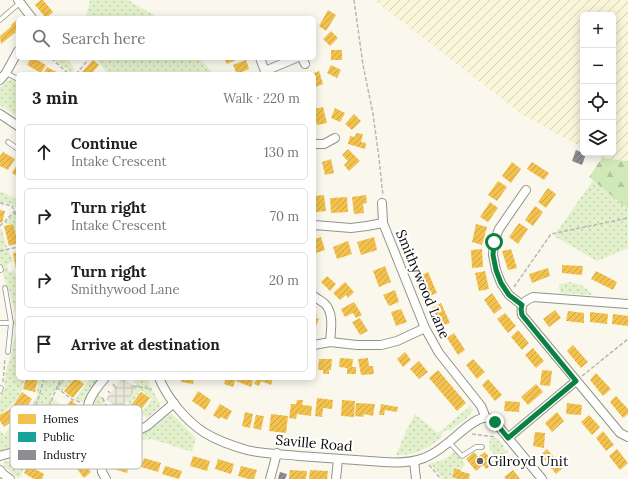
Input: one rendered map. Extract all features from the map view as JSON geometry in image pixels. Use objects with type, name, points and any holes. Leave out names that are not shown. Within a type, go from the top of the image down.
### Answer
[{"type":"street","points":[[20,2],[30,16]]},
{"type":"street","points":[[0,80],[6,73],[16,55]]},
{"type":"street","points":[[261,60],[265,72]]},
{"type":"street","points":[[267,72],[292,60]]},
{"type":"street","points":[[0,114],[16,125]]},
{"type":"street","points":[[316,145],[325,147],[335,138]]},
{"type":"street","points":[[522,305],[509,295],[501,283],[496,270],[493,255],[494,242],[499,229],[526,190]]},
{"type":"street","name":"Smithywood Lane","points":[[382,203],[383,223],[425,328],[439,353],[482,406],[484,418]]},
{"type":"street","points":[[316,225],[350,228],[383,223]]},
{"type":"street","points":[[628,304],[533,297],[527,300],[522,305],[521,309],[522,315],[576,381],[620,433],[628,437]]},
{"type":"street","points":[[316,298],[325,304],[329,312],[331,319],[330,342]]},
{"type":"street","points":[[316,345],[330,342],[357,345],[382,345],[397,341],[425,328]]},
{"type":"street","points":[[88,403],[104,380]]},
{"type":"street","name":"Saville Road","points":[[160,380],[163,388],[186,418],[204,433],[220,441],[248,450],[277,454],[394,463],[414,461],[424,458],[449,442],[474,422],[484,418]]},
{"type":"street","points":[[508,438],[576,381]]},
{"type":"street","points":[[142,428],[147,426],[174,403]]},
{"type":"street","points":[[484,418],[489,418],[495,422],[542,479]]},
{"type":"street","points":[[0,456],[10,453]]},
{"type":"street","points":[[270,479],[277,454]]},
{"type":"street","points":[[336,479],[338,459]]},
{"type":"street","points":[[414,461],[416,479]]},
{"type":"street","points":[[0,470],[2,474],[10,479]]},
{"type":"lane","points":[[0,20],[20,2]]},
{"type":"lane","points":[[6,73],[16,78]]},
{"type":"lane","points":[[8,142],[16,148]]},
{"type":"lane","points":[[5,288],[11,323],[8,352]]},
{"type":"lane","points":[[0,323],[11,323]]},
{"type":"lane","points":[[449,442],[462,456],[476,447],[482,447]]},
{"type":"path","points":[[354,0],[363,66],[373,114],[383,192],[382,203]]},
{"type":"path","points":[[53,60],[67,72]]},
{"type":"path","points":[[78,72],[88,60]]},
{"type":"path","points":[[0,203],[12,206],[15,211],[0,226]]},
{"type":"path","points":[[509,295],[551,234],[628,218]]},
{"type":"path","points":[[0,251],[16,247]]},
{"type":"path","points":[[576,381],[628,339]]},
{"type":"path","points":[[1,390],[8,352]]},
{"type":"path","points":[[36,405],[43,380]]},
{"type":"path","points":[[50,405],[60,380]]},
{"type":"path","points":[[57,388],[63,380]]},
{"type":"path","points":[[133,386],[152,389]]},
{"type":"path","points":[[57,388],[74,400],[88,403]]},
{"type":"path","points":[[103,398],[106,405]]},
{"type":"path","points":[[459,433],[508,438]]},
{"type":"path","points":[[424,458],[440,479]]},
{"type":"shaded area","points":[[374,0],[628,0],[628,161],[602,158],[598,156],[616,156],[616,12],[580,12],[580,146],[523,115]]},
{"type":"shaded area","points":[[120,380],[125,380],[137,388],[124,405],[114,405],[106,399]]},
{"type":"green space","points":[[90,0],[128,0],[156,16],[86,16]]},
{"type":"green space","points":[[68,60],[74,68],[72,72],[71,72],[55,61]]},
{"type":"green space","points":[[97,60],[201,60],[212,72],[106,72]]},
{"type":"green space","points":[[8,80],[16,82],[16,116],[0,105],[0,88]]},
{"type":"green space","points":[[602,158],[628,161],[628,209],[589,177]]},
{"type":"green space","points":[[593,180],[628,209],[628,248],[597,261],[554,236]]},
{"type":"green space","points":[[0,191],[16,199],[16,208],[14,205],[0,202]]},
{"type":"green space","points":[[16,211],[16,234],[13,224],[6,224],[5,222]]},
{"type":"green space","points":[[1,228],[13,261],[7,265],[9,272],[14,271],[16,277],[16,315],[9,291],[7,290],[0,261]]},
{"type":"green space","points":[[571,282],[583,286],[592,295],[560,293],[559,284]]},
{"type":"green space","points":[[16,319],[16,327],[15,326],[14,320]]},
{"type":"green space","points":[[16,333],[16,380],[24,380],[20,395],[12,405],[10,405],[10,407],[0,415],[0,397],[6,386],[4,384],[7,366],[10,360]]},
{"type":"green space","points":[[39,380],[72,380],[63,391],[56,387],[51,397],[60,405],[32,405],[38,395],[36,392]]},
{"type":"green space","points":[[89,380],[100,380],[85,402],[74,400]]},
{"type":"green space","points":[[136,380],[148,380],[160,403],[160,407],[147,418],[142,414],[142,412],[152,399],[141,390],[130,405],[126,402],[137,388],[134,382]]},
{"type":"green space","points":[[97,393],[103,398],[104,402],[102,405],[92,405]]},
{"type":"green space","points":[[470,406],[473,410],[468,417],[450,431],[448,429],[441,434],[442,437],[431,445],[414,453],[396,455],[415,414],[438,433]]},
{"type":"green space","points":[[168,414],[172,414],[196,438],[192,452],[152,439],[142,440],[142,432],[151,427]]},
{"type":"green space","points":[[10,428],[10,450],[0,453],[0,430],[4,435]]},
{"type":"green space","points":[[490,438],[497,438],[504,446],[505,451],[508,450],[509,452],[498,460],[489,448]]},
{"type":"green space","points":[[455,451],[465,464],[462,469],[455,467],[452,478],[455,479],[443,479],[430,464],[445,459]]},
{"type":"green space","points":[[10,460],[10,469],[24,469],[19,479],[3,465],[3,462]]},
{"type":"building: Homes","points":[[43,0],[53,12],[48,16],[44,16],[35,5]]},
{"type":"building: Homes","points":[[328,10],[336,15],[326,31],[319,26]]},
{"type":"building: Homes","points":[[16,21],[16,32],[1,44],[0,36],[12,26],[11,25]]},
{"type":"building: Homes","points":[[331,31],[338,38],[330,46],[323,39]]},
{"type":"building: Homes","points":[[331,50],[342,50],[342,60],[331,60]]},
{"type":"building: Homes","points":[[30,60],[37,60],[46,65],[42,72],[39,72],[27,65]]},
{"type":"building: Homes","points":[[93,60],[99,65],[93,72],[82,72]]},
{"type":"building: Homes","points":[[225,60],[236,60],[227,64]]},
{"type":"building: Homes","points":[[246,60],[249,69],[242,72],[236,72],[233,65]]},
{"type":"building: Homes","points":[[331,65],[341,70],[337,78],[327,73]]},
{"type":"building: Homes","points":[[47,67],[56,72],[44,72]]},
{"type":"building: Homes","points":[[319,71],[323,84],[316,87],[316,72]]},
{"type":"building: Homes","points":[[323,107],[327,123],[317,125],[316,109]]},
{"type":"building: Homes","points":[[335,108],[345,113],[340,122],[331,118]]},
{"type":"building: Homes","points":[[354,114],[361,121],[352,130],[345,124]]},
{"type":"building: Homes","points":[[356,133],[363,134],[361,142],[366,143],[365,149],[348,144],[350,136],[355,137]]},
{"type":"building: Homes","points":[[348,149],[360,161],[349,171],[344,165],[348,161],[342,155]]},
{"type":"building: Homes","points":[[3,152],[15,159],[8,170],[0,166],[0,156]]},
{"type":"building: Homes","points":[[331,159],[334,173],[325,175],[322,162]]},
{"type":"building: Homes","points":[[512,162],[521,169],[511,183],[502,176]]},
{"type":"building: Homes","points":[[532,162],[549,173],[544,180],[527,169]]},
{"type":"building: Homes","points":[[16,166],[16,176],[12,173]]},
{"type":"building: Homes","points":[[498,181],[507,187],[497,201],[488,195]]},
{"type":"building: Homes","points":[[548,188],[556,194],[546,208],[538,202]]},
{"type":"building: Homes","points":[[324,195],[326,211],[316,212],[316,196]]},
{"type":"building: Homes","points":[[366,195],[367,203],[363,204],[364,213],[354,214],[352,197]]},
{"type":"building: Homes","points":[[347,197],[348,212],[331,213],[330,198]]},
{"type":"building: Homes","points":[[490,202],[498,208],[488,222],[480,217]]},
{"type":"building: Homes","points":[[535,206],[543,212],[533,226],[525,220]]},
{"type":"building: Homes","points":[[0,210],[5,211],[2,223],[0,222]]},
{"type":"building: Homes","points":[[519,223],[528,229],[518,244],[509,237]]},
{"type":"building: Homes","points":[[13,224],[16,235],[16,244],[9,246],[4,226]]},
{"type":"building: Homes","points":[[476,224],[487,227],[482,245],[472,242]]},
{"type":"building: Homes","points":[[321,237],[325,250],[316,253],[316,238]]},
{"type":"building: Homes","points":[[374,237],[377,250],[361,255],[357,242]]},
{"type":"building: Homes","points":[[348,241],[352,254],[337,259],[333,247]]},
{"type":"building: Homes","points":[[482,249],[483,267],[472,268],[471,250]]},
{"type":"building: Homes","points":[[511,249],[517,268],[508,270],[502,251]]},
{"type":"building: Homes","points":[[16,252],[16,269],[13,253]]},
{"type":"building: Homes","points":[[562,265],[583,266],[582,275],[562,273]]},
{"type":"building: Homes","points":[[385,266],[391,282],[379,287],[373,271]]},
{"type":"building: Homes","points":[[548,268],[550,276],[532,283],[529,274]]},
{"type":"building: Homes","points":[[485,271],[489,289],[479,291],[475,273]]},
{"type":"building: Homes","points":[[596,271],[617,282],[613,290],[591,279]]},
{"type":"building: Homes","points":[[428,272],[437,293],[428,297],[420,276]]},
{"type":"building: Homes","points":[[327,276],[336,284],[330,291],[321,282]]},
{"type":"building: Homes","points":[[345,282],[354,292],[348,298],[346,295],[340,300],[333,293]]},
{"type":"building: Homes","points":[[395,290],[399,302],[389,306],[383,295]]},
{"type":"building: Homes","points":[[492,293],[502,308],[494,314],[484,300]]},
{"type":"building: Homes","points":[[354,302],[362,315],[356,318],[353,313],[345,317],[341,309]]},
{"type":"building: Homes","points":[[441,303],[450,323],[441,326],[432,308]]},
{"type":"building: Homes","points":[[401,309],[407,322],[396,326],[391,312]]},
{"type":"building: Homes","points":[[555,310],[561,318],[549,327],[543,319]]},
{"type":"building: Homes","points":[[568,311],[584,313],[584,323],[566,321]]},
{"type":"building: Homes","points":[[590,312],[608,314],[607,324],[590,322]]},
{"type":"building: Homes","points":[[505,313],[516,326],[508,333],[497,319]]},
{"type":"building: Homes","points":[[613,314],[628,316],[628,326],[612,324]]},
{"type":"building: Homes","points":[[316,318],[319,319],[316,326]]},
{"type":"building: Homes","points":[[360,318],[368,331],[360,335],[352,322]]},
{"type":"building: Homes","points":[[518,330],[529,343],[522,350],[511,337]]},
{"type":"building: Homes","points":[[454,333],[465,350],[458,355],[447,338]]},
{"type":"building: Homes","points":[[573,345],[588,362],[581,368],[567,351]]},
{"type":"building: Homes","points":[[533,348],[544,361],[536,368],[525,355]]},
{"type":"building: Homes","points":[[405,352],[411,360],[403,367],[397,359]]},
{"type":"building: Homes","points":[[340,358],[353,359],[352,367],[356,367],[356,374],[347,374],[347,368],[339,367]]},
{"type":"building: Homes","points":[[368,358],[369,366],[373,366],[374,374],[361,375],[358,359]]},
{"type":"building: Homes","points":[[319,359],[332,359],[329,374],[323,374],[323,370],[318,370]]},
{"type":"building: Homes","points":[[473,359],[485,372],[477,379],[466,365]]},
{"type":"building: Homes","points":[[419,361],[428,372],[419,379],[410,369]]},
{"type":"building: Homes","points":[[438,370],[466,403],[457,411],[429,378]]},
{"type":"building: Homes","points":[[542,370],[552,371],[550,386],[540,385]]},
{"type":"building: Homes","points":[[596,373],[611,389],[603,396],[590,380]]},
{"type":"building: Homes","points":[[488,379],[502,395],[495,401],[482,385]]},
{"type":"building: Homes","points":[[25,380],[38,380],[35,392],[23,389]]},
{"type":"building: Homes","points":[[73,380],[79,380],[84,384],[73,398],[64,391]]},
{"type":"building: Homes","points":[[182,380],[194,380],[193,384],[181,382]]},
{"type":"building: Homes","points":[[225,380],[235,380],[233,387],[224,384]]},
{"type":"building: Homes","points":[[237,380],[253,380],[251,387],[236,381]]},
{"type":"building: Homes","points":[[256,380],[272,380],[271,385],[261,381],[259,386],[254,384]]},
{"type":"building: Homes","points":[[536,384],[543,392],[528,405],[521,397]]},
{"type":"building: Homes","points":[[198,391],[211,400],[205,410],[192,401]]},
{"type":"building: Homes","points":[[22,392],[32,399],[28,405],[14,405]]},
{"type":"building: Homes","points":[[141,392],[150,398],[142,408],[142,405],[131,405]]},
{"type":"building: Homes","points":[[616,396],[628,409],[628,414],[623,418],[610,402]]},
{"type":"building: Homes","points":[[317,398],[333,400],[332,409],[323,408],[322,417],[315,416]]},
{"type":"building: Homes","points":[[71,400],[77,405],[67,405]]},
{"type":"building: Homes","points":[[297,400],[303,400],[302,405],[312,406],[311,416],[297,414],[296,419],[289,418],[291,404],[296,404]]},
{"type":"building: Homes","points":[[342,400],[355,401],[354,417],[341,416]]},
{"type":"building: Homes","points":[[505,401],[520,402],[519,412],[504,411]]},
{"type":"building: Homes","points":[[356,403],[375,404],[373,416],[364,414],[363,417],[355,416]]},
{"type":"building: Homes","points":[[567,403],[582,405],[581,415],[566,414]]},
{"type":"building: Homes","points":[[220,404],[232,411],[227,420],[221,417],[219,419],[213,415]]},
{"type":"building: Homes","points":[[381,404],[398,407],[397,412],[385,410],[384,415],[379,415]]},
{"type":"building: Homes","points":[[10,409],[10,423],[4,427],[0,421],[0,415]]},
{"type":"building: Homes","points":[[245,412],[253,414],[250,428],[242,426]]},
{"type":"building: Homes","points":[[557,412],[564,421],[552,432],[545,423]]},
{"type":"building: Homes","points":[[271,414],[288,416],[286,433],[269,431]]},
{"type":"building: Homes","points":[[256,415],[264,416],[261,430],[253,428]]},
{"type":"building: Homes","points":[[589,415],[600,427],[592,435],[581,422]]},
{"type":"building: Homes","points":[[603,431],[614,445],[606,451],[596,438]]},
{"type":"building: Homes","points":[[535,432],[545,433],[544,448],[533,446]]},
{"type":"building: Homes","points":[[547,449],[563,468],[556,474],[541,455]]},
{"type":"building: Homes","points":[[617,449],[628,463],[620,470],[609,456]]},
{"type":"building: Homes","name":"Gilroyd Unit","points":[[474,452],[478,457],[485,452],[494,463],[486,469],[483,465],[476,471],[466,459]]},
{"type":"building: Homes","points":[[193,456],[210,461],[207,471],[190,466]]},
{"type":"building: Homes","points":[[144,458],[161,463],[158,472],[142,467]]},
{"type":"building: Homes","points":[[503,458],[508,464],[502,468],[498,463]]},
{"type":"building: Homes","points":[[218,459],[234,464],[231,474],[215,469]]},
{"type":"building: Homes","points":[[165,466],[182,471],[179,479],[162,474]]},
{"type":"building: Homes","points":[[241,466],[257,470],[254,479],[238,476]]},
{"type":"building: Homes","points":[[455,468],[470,474],[469,479],[458,479],[452,477]]},
{"type":"building: Homes","points":[[26,469],[35,469],[44,474],[42,479],[34,479],[24,473]]},
{"type":"building: Homes","points":[[77,469],[89,469],[91,472],[84,478]]},
{"type":"building: Homes","points":[[113,469],[128,469],[127,473]]},
{"type":"building: Homes","points":[[290,470],[307,471],[306,479],[289,479]]},
{"type":"building: Homes","points":[[310,470],[328,471],[327,479],[309,479]]},
{"type":"building: Homes","points":[[513,470],[520,479],[506,479],[504,477]]},
{"type":"building: Industry","points":[[576,150],[580,152],[580,156],[585,156],[582,165],[572,161]]},
{"type":"building: Industry","points":[[280,472],[287,474],[285,479],[278,479]]},
{"type":"place","name":"Gilroyd Unit","points":[[480,461]]},
{"type":"route","points":[[494,242],[493,255],[496,270],[501,283],[509,295],[522,305],[522,315],[576,381],[508,438],[495,422]]}]
